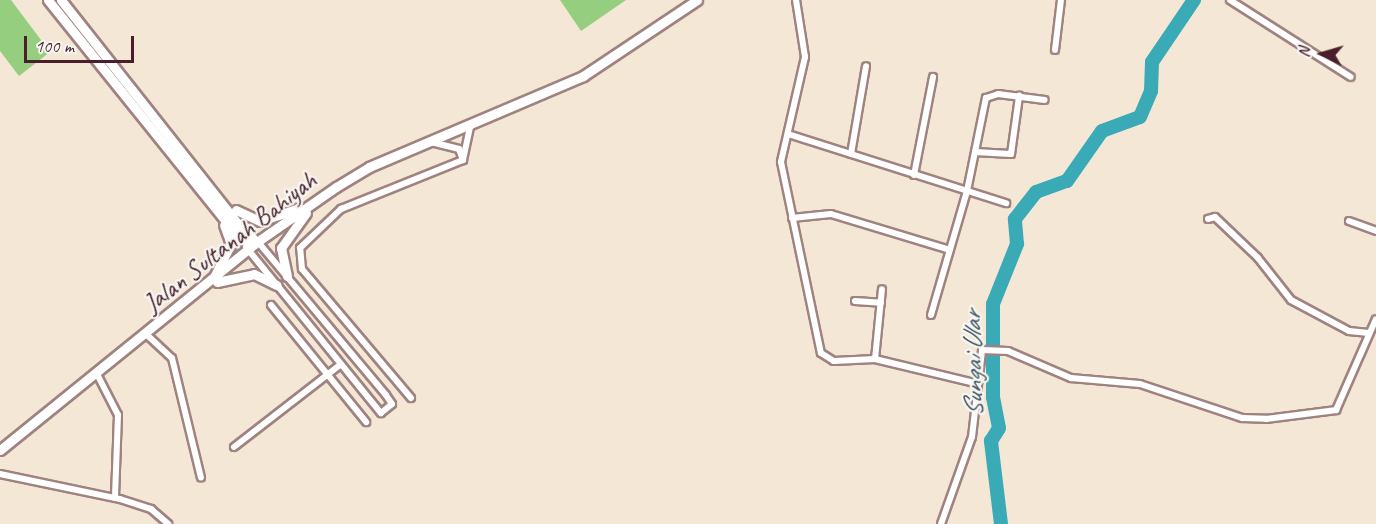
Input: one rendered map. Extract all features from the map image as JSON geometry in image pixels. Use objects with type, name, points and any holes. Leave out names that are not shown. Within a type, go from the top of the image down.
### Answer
[{"type":"main road","points":[[48,0],[240,239],[253,245]]},
{"type":"main road","points":[[61,0],[249,231],[253,245]]},
{"type":"main road","name":"Jalan Sultanah Bahiyah","points":[[0,450],[209,285],[253,245],[369,167],[583,76],[697,0]]},
{"type":"main road","points":[[115,83],[150,107],[199,187]]},
{"type":"main road","points":[[218,195],[260,221],[313,204]]},
{"type":"main road","points":[[209,285],[231,244],[210,201]]},
{"type":"main road","points":[[287,276],[281,248],[313,204]]},
{"type":"main road","points":[[209,285],[244,274],[277,285]]},
{"type":"street","points":[[796,0],[805,57],[781,162],[821,353],[834,361],[874,359],[975,382]]},
{"type":"street","points":[[1055,50],[1061,0]]},
{"type":"street","points":[[1230,0],[1351,77]]},
{"type":"street","points":[[851,154],[866,66]]},
{"type":"street","points":[[914,175],[933,77]]},
{"type":"street","points":[[975,152],[1011,154],[1019,96]]},
{"type":"street","points":[[931,315],[967,191],[986,98],[1019,96],[1045,100]]},
{"type":"street","points":[[464,160],[470,126]]},
{"type":"street","points":[[788,134],[1006,203]]},
{"type":"street","points":[[430,142],[459,149],[464,160]]},
{"type":"street","points":[[411,398],[302,268],[300,248],[341,209],[464,160]]},
{"type":"street","points":[[792,218],[831,214],[950,250]]},
{"type":"street","points":[[1208,219],[1215,218],[1258,258],[1291,300],[1349,331],[1370,333]]},
{"type":"street","points":[[1349,221],[1376,231]]},
{"type":"street","points":[[253,245],[287,276],[386,395],[392,404],[381,413],[277,285],[253,245]]},
{"type":"street","points":[[874,359],[882,289]]},
{"type":"street","points":[[855,301],[881,303]]},
{"type":"street","points":[[271,305],[366,422]]},
{"type":"street","points":[[941,524],[972,437],[977,357],[986,349],[1001,349],[1071,378],[1140,384],[1242,418],[1320,414],[1336,410],[1376,318]]},
{"type":"street","points":[[146,334],[172,358],[201,478]]},
{"type":"street","points":[[234,447],[341,364]]},
{"type":"street","points":[[97,374],[118,415],[115,498]]},
{"type":"street","points":[[386,395],[399,386]]},
{"type":"street","points":[[0,474],[115,498],[151,509],[168,524]]},
{"type":"green space","points":[[0,0],[11,0],[50,52],[19,76],[0,51]]},
{"type":"green space","points":[[560,0],[626,0],[581,31]]},
{"type":"waterway","name":"Sungai Ular","points":[[1001,524],[991,441],[999,428],[993,397],[993,304],[1017,244],[1015,219],[1036,192],[1067,181],[1102,131],[1140,117],[1151,91],[1152,62],[1194,0]]}]
